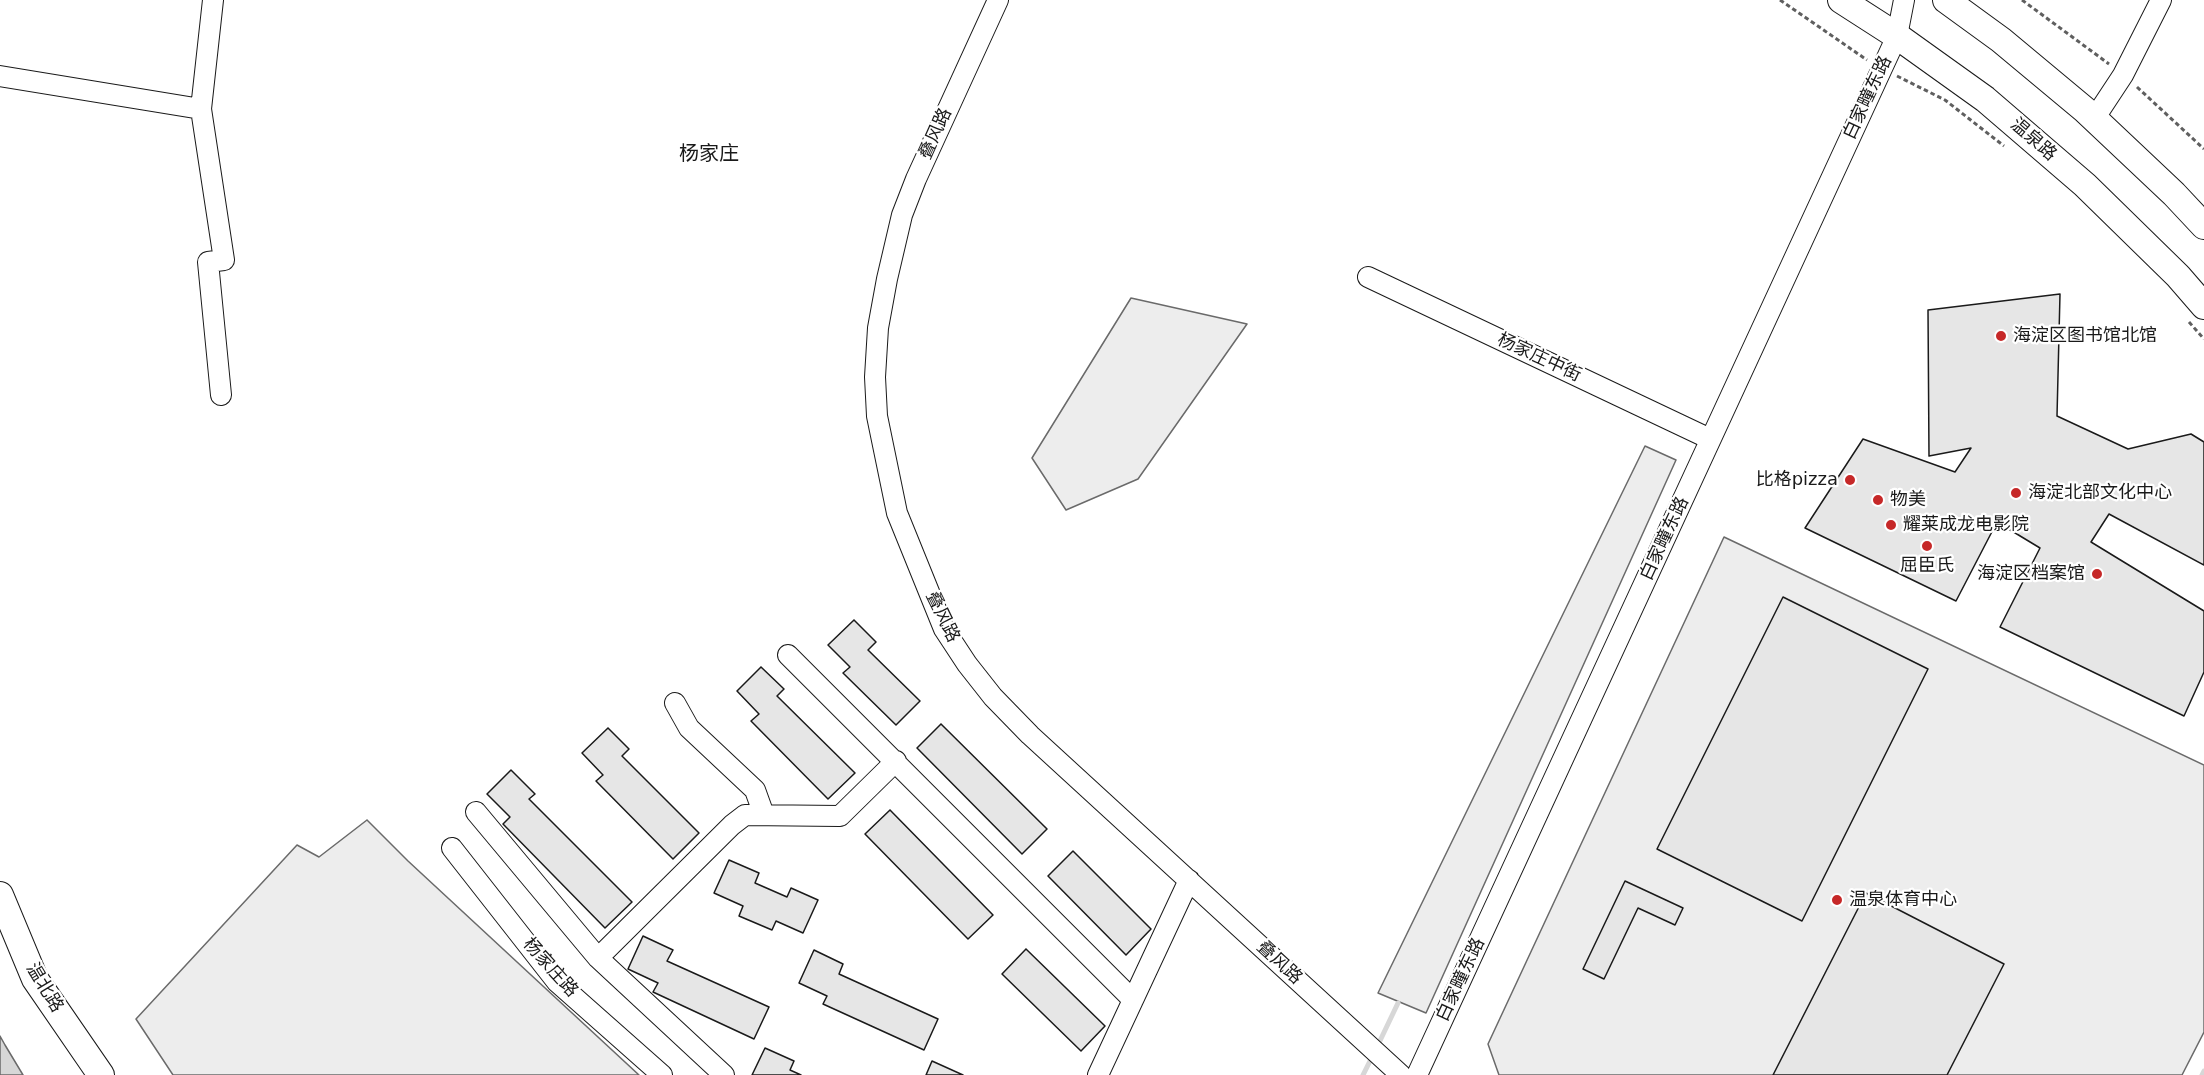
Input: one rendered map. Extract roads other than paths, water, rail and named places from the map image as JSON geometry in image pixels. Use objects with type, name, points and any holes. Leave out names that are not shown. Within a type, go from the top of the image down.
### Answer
[{"type":"main road","name":"温泉路","points":[[1841,0],[1897,36],[1985,99],[2085,185],[2178,276],[2196,314]]},
{"type":"main road","points":[[1947,0],[2001,40],[2094,118],[2174,194],[2204,226]]},
{"type":"main road","name":"温北路","points":[[0,895],[35,979],[101,1075]]},
{"type":"street","points":[[213,0],[201,109],[224,260],[208,262],[221,395]]},
{"type":"street","name":"叠风路","points":[[998,0],[902,215],[887,279],[878,328],[875,377],[877,416],[897,513],[944,629],[967,664],[993,697],[1030,735],[1401,1075]]},
{"type":"street","name":"白家疃东路","points":[[1417,1075],[1897,36],[1904,0]]},
{"type":"street","points":[[2094,118],[2123,75],[2161,0]]},
{"type":"street","points":[[0,76],[201,109]]},
{"type":"street","name":"杨家庄中街","points":[[1368,277],[1710,439]]},
{"type":"street","points":[[788,655],[1133,1000]]},
{"type":"street","points":[[675,703],[689,728],[754,790],[764,815]]},
{"type":"street","points":[[598,958],[732,825],[745,815],[840,816],[896,761]]},
{"type":"street","points":[[476,812],[598,958],[724,1075]]},
{"type":"street","name":"杨家庄路","points":[[452,848],[557,982],[662,1075]]},
{"type":"street","points":[[1098,1075],[1189,880]]},
{"type":"waterway","points":[[1377,1047],[1398,1003]]},
{"type":"waterway","points":[[1363,1075],[1373,1055]]},
{"type":"waterway","points":[[2202,1075],[2204,1071]]},
{"type":"place","name":"海淀区图书馆北馆","points":[[2001,336]]},
{"type":"place","name":"比格pizza","points":[[1850,480]]},
{"type":"place","name":"海淀北部文化中心","points":[[2016,493]]},
{"type":"place","name":"物美","points":[[1878,500]]},
{"type":"place","name":"耀莱成龙电影院","points":[[1891,525]]},
{"type":"place","name":"屈臣氏","points":[[1927,546]]},
{"type":"place","name":"海淀区档案馆","points":[[2097,574]]},
{"type":"place","name":"温泉体育中心","points":[[1837,900]]},
{"type":"district","name":"杨家庄","points":[[709,155]]}]
